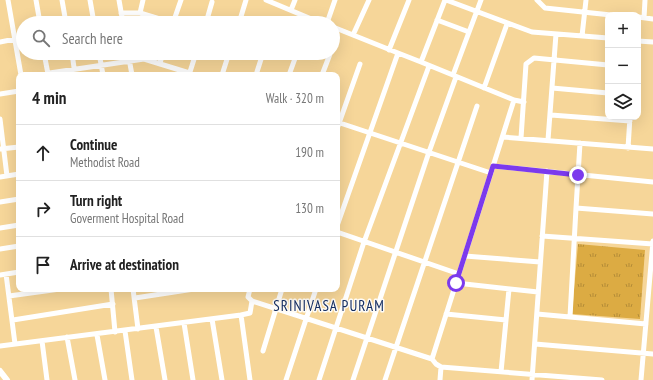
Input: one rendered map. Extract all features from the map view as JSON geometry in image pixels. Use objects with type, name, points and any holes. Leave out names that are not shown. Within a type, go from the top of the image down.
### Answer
[{"type":"main road","points":[[0,371],[7,380]]},
{"type":"street","points":[[8,0],[16,45]]},
{"type":"street","points":[[36,0],[39,16]]},
{"type":"street","points":[[62,0],[65,16]]},
{"type":"street","points":[[90,0],[93,16]]},
{"type":"street","points":[[118,0],[122,16]]},
{"type":"street","points":[[140,13],[143,0]]},
{"type":"street","points":[[175,16],[181,0]]},
{"type":"street","points":[[241,16],[246,0]]},
{"type":"street","points":[[266,0],[291,10],[300,16]]},
{"type":"street","points":[[291,10],[295,0]]},
{"type":"street","points":[[329,16],[336,0]]},
{"type":"street","points":[[353,35],[370,0]]},
{"type":"street","points":[[389,50],[409,0]]},
{"type":"street","points":[[421,62],[446,0],[507,24],[532,32],[605,38]]},
{"type":"street","points":[[354,380],[454,76],[481,0]]},
{"type":"street","points":[[537,0],[545,8],[605,15]]},
{"type":"street","points":[[582,36],[586,0]]},
{"type":"street","points":[[645,0],[641,18],[653,19]]},
{"type":"street","points":[[208,16],[212,2]]},
{"type":"street","points":[[121,13],[140,13],[150,16]]},
{"type":"street","points":[[437,20],[469,32]]},
{"type":"street","points":[[484,88],[507,24]]},
{"type":"street","points":[[340,30],[514,100],[524,102]]},
{"type":"street","points":[[548,140],[556,34]]},
{"type":"street","points":[[0,42],[15,39]]},
{"type":"street","points":[[641,41],[653,42]]},
{"type":"street","points":[[340,218],[398,54]]},
{"type":"street","points":[[521,138],[526,64],[534,58],[605,65]]},
{"type":"street","points":[[18,60],[20,72]]},
{"type":"street","points":[[45,60],[48,72]]},
{"type":"street","points":[[73,60],[75,72]]},
{"type":"street","points":[[100,60],[102,72]]},
{"type":"street","points":[[57,72],[101,64],[144,60],[160,63],[184,72]]},
{"type":"street","points":[[190,72],[194,60]]},
{"type":"street","points":[[223,72],[227,60]]},
{"type":"street","points":[[257,72],[261,60]]},
{"type":"street","points":[[290,72],[294,60]]},
{"type":"street","points":[[323,72],[328,60]]},
{"type":"street","points":[[129,61],[131,72]]},
{"type":"street","points":[[340,117],[360,64]]},
{"type":"street","points":[[319,380],[364,242],[399,143],[429,66]]},
{"type":"street","points":[[552,88],[605,93]]},
{"type":"street","points":[[0,94],[16,91]]},
{"type":"street","points":[[432,359],[514,100]]},
{"type":"street","points":[[385,380],[477,106]]},
{"type":"street","points":[[551,115],[605,118]]},
{"type":"street","points":[[0,120],[2,149],[7,176]]},
{"type":"street","points":[[628,148],[630,120]]},
{"type":"street","points":[[340,123],[491,173]]},
{"type":"street","points":[[503,137],[653,149]]},
{"type":"street","points":[[570,317],[580,143]]},
{"type":"street","points":[[2,149],[16,147]]},
{"type":"street","points":[[493,166],[653,182]]},
{"type":"street","points":[[532,378],[547,172]]},
{"type":"street","points":[[0,177],[16,174]]},
{"type":"street","points":[[0,202],[16,199]]},
{"type":"street","points":[[576,208],[653,214]]},
{"type":"street","points":[[0,228],[16,225]]},
{"type":"street","points":[[340,233],[459,274]]},
{"type":"street","points":[[542,236],[653,243],[651,280],[641,380]]},
{"type":"street","points":[[0,249],[16,246]]},
{"type":"street","points":[[465,256],[540,262]]},
{"type":"street","points":[[15,344],[10,296],[3,274],[16,272]]},
{"type":"street","points":[[456,283],[538,292]]},
{"type":"street","points":[[501,372],[509,290]]},
{"type":"street","points":[[10,296],[39,292]]},
{"type":"street","points":[[111,292],[115,332]]},
{"type":"street","points":[[134,292],[138,329]]},
{"type":"street","points":[[135,298],[174,292]]},
{"type":"street","points":[[249,292],[248,298],[252,301],[432,359],[436,364],[442,367],[501,372],[532,378],[602,380]]},
{"type":"street","points":[[263,351],[281,292]]},
{"type":"street","points":[[286,380],[315,292]]},
{"type":"street","points":[[0,346],[67,337],[97,335],[240,315],[250,313],[252,301]]},
{"type":"street","points":[[13,320],[112,304]]},
{"type":"street","points":[[446,314],[506,320]]},
{"type":"street","points":[[537,314],[646,324]]},
{"type":"street","points":[[240,315],[250,380]]},
{"type":"street","points":[[212,319],[222,380]]},
{"type":"street","points":[[184,322],[193,380]]},
{"type":"street","points":[[156,327],[165,380]]},
{"type":"street","points":[[124,331],[132,380]]},
{"type":"street","points":[[97,335],[105,380]]},
{"type":"street","points":[[67,337],[75,380]]},
{"type":"street","points":[[42,341],[47,380]]},
{"type":"street","points":[[535,344],[653,354]]},
{"type":"street","points":[[440,380],[442,367]]},
{"type":"green space","points":[[578,244],[645,250],[640,319],[572,314]]},
{"type":"district","name":"SRINIVASA PURAM","points":[[329,305]]},
{"type":"route","points":[[456,283],[493,166],[578,175]]}]
